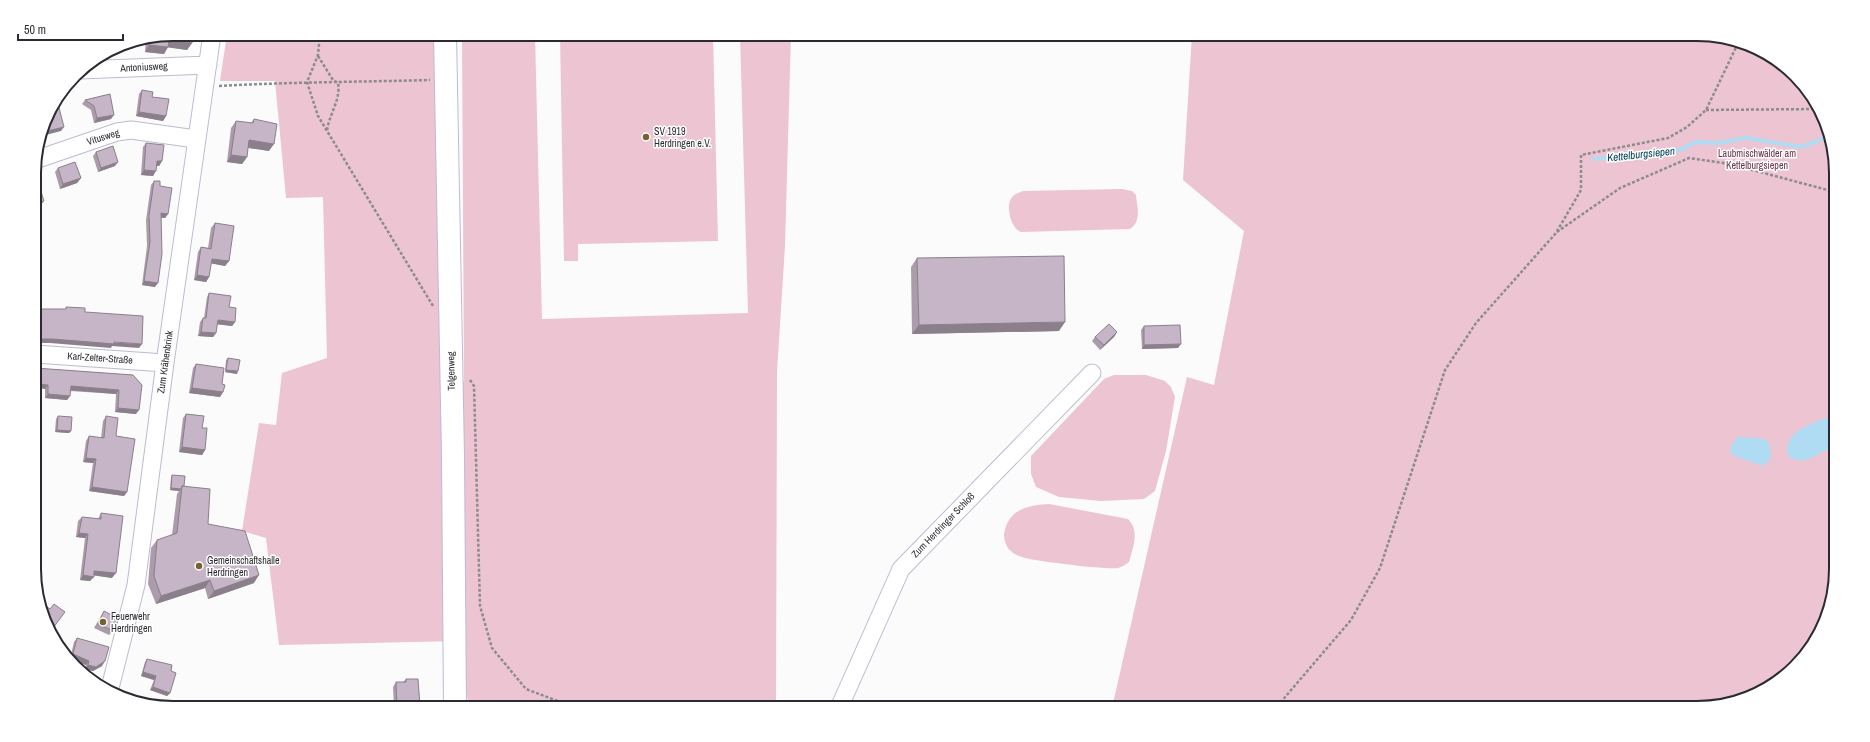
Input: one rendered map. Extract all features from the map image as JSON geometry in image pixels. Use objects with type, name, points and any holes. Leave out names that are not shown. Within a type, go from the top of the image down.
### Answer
[{"type":"main road","name":"Telgenweg","points":[[445,41],[453,456],[455,701]]},
{"type":"street","name":"Zum Krähenbrink","points":[[111,685],[128,623],[136,585],[165,363],[211,41]]},
{"type":"street","name":"Antoniusweg","points":[[92,70],[208,65]]},
{"type":"street","name":"Vitusweg","points":[[42,158],[117,132],[131,130],[196,139]]},
{"type":"street","name":"Karl-Zelter-Straße","points":[[41,354],[165,363]]},
{"type":"street","name":"Zum Herdringer Schloß","points":[[842,701],[901,569],[1092,373]]},
{"type":"path","points":[[319,41],[318,55],[333,80],[338,83]]},
{"type":"path","points":[[1282,701],[1351,620],[1380,568],[1445,370],[1476,323],[1556,233],[1582,190],[1581,155],[1668,138],[1687,127],[1706,110],[1737,47]]},
{"type":"path","points":[[204,86],[307,82],[338,83],[446,80]]},
{"type":"path","points":[[327,131],[328,121],[338,97],[338,83]]},
{"type":"path","points":[[1706,110],[1813,110]]},
{"type":"path","points":[[1556,233],[1620,188],[1689,158],[1730,164],[1829,190]]},
{"type":"green space","points":[[226,41],[435,41],[441,382],[464,381],[462,41],[535,41],[542,319],[748,313],[740,41],[791,41],[785,246],[777,372],[776,701],[468,701],[458,641],[279,645],[266,538],[242,531],[259,423],[276,425],[282,373],[327,358],[323,197],[286,198],[275,81],[220,81]]},
{"type":"green space","name":"SV 1919 Herdringen e.V.","points":[[560,41],[713,41],[718,241],[578,244],[578,261],[564,261]]},
{"type":"green space","name":"Laubmischwälder am Kettelburgsiepen","points":[[1192,41],[1697,41],[1714,42],[1739,48],[1755,55],[1777,68],[1802,93],[1819,122],[1825,139],[1829,173],[1829,569],[1825,603],[1807,642],[1790,662],[1770,679],[1739,694],[1706,701],[1114,701],[1187,377],[1214,385],[1244,231],[1183,180]]},
{"type":"green space","points":[[1122,189],[1132,191],[1136,195],[1138,214],[1134,226],[1130,229],[1021,232],[1012,223],[1009,209],[1010,201],[1015,194],[1023,191]]},
{"type":"green space","points":[[1114,375],[1146,375],[1165,381],[1171,387],[1175,397],[1166,451],[1155,491],[1144,499],[1101,501],[1059,497],[1036,487],[1031,474],[1031,456],[1104,379]]},
{"type":"green space","points":[[1049,504],[1128,519],[1132,524],[1135,534],[1134,545],[1129,562],[1118,568],[1100,568],[1040,561],[1021,557],[1013,553],[1007,546],[1004,537],[1009,520],[1019,510]]},
{"type":"water","points":[[1829,417],[1829,449],[1812,458],[1801,461],[1788,456],[1787,447],[1790,439],[1795,433],[1820,420]]},
{"type":"water","points":[[1737,437],[1767,440],[1770,447],[1771,458],[1763,466],[1730,453],[1731,447]]},
{"type":"building","points":[[169,41],[168,47],[149,45],[149,43]]},
{"type":"building","points":[[177,41],[192,41],[192,43]]},
{"type":"building","points":[[142,90],[153,92],[152,97],[169,99],[166,116],[139,112]]},
{"type":"building","points":[[110,94],[114,115],[97,118],[94,106],[85,100]]},
{"type":"building","points":[[59,108],[64,127],[48,131]]},
{"type":"building","points":[[254,119],[277,124],[274,144],[249,140],[247,157],[231,155],[236,121],[253,123]]},
{"type":"building","points":[[146,143],[164,145],[162,161],[157,161],[156,171],[144,170]]},
{"type":"building","points":[[113,146],[118,162],[101,168],[96,152]]},
{"type":"building","points":[[75,162],[81,178],[63,184],[58,168]]},
{"type":"building","points":[[154,181],[160,181],[160,186],[172,188],[168,214],[161,213],[162,254],[158,283],[144,281],[150,242],[149,216]]},
{"type":"building","points":[[41,192],[44,201],[41,202]]},
{"type":"building","points":[[215,223],[234,226],[229,261],[212,259],[209,277],[197,275],[201,247],[211,249]]},
{"type":"building","points":[[1064,256],[1065,322],[919,325],[917,258]]},
{"type":"building","points":[[209,293],[231,296],[229,307],[236,308],[235,322],[218,320],[216,333],[201,332],[203,318],[206,318]]},
{"type":"building","points":[[66,307],[85,308],[85,312],[143,316],[142,344],[114,342],[114,344],[41,339],[41,309],[66,309]]},
{"type":"building","points":[[1109,324],[1117,332],[1104,345],[1095,337]]},
{"type":"building","points":[[1180,325],[1181,344],[1144,345],[1144,326]]},
{"type":"building","points":[[228,358],[240,360],[238,371],[226,370]]},
{"type":"building","points":[[196,364],[224,368],[222,384],[225,385],[223,392],[192,388]]},
{"type":"building","points":[[41,368],[133,375],[142,385],[139,410],[118,408],[119,390],[71,386],[70,396],[48,394],[48,385],[41,384]]},
{"type":"building","points":[[186,414],[204,416],[202,428],[207,428],[205,450],[182,447]]},
{"type":"building","points":[[58,416],[72,417],[71,431],[57,430]]},
{"type":"building","points":[[106,416],[118,418],[116,436],[135,439],[127,492],[92,487],[96,459],[86,458],[89,436],[104,438]]},
{"type":"building","points":[[172,475],[185,476],[184,486],[182,486],[181,489],[171,488]]},
{"type":"building","name":"Gemeinschaftshalle Herdringen","points":[[182,486],[210,489],[208,524],[245,531],[259,575],[214,591],[210,580],[161,596],[154,576],[157,540],[177,533]]},
{"type":"building","points":[[101,513],[123,516],[116,573],[94,571],[94,577],[83,575],[88,534],[79,533],[82,517],[101,519]]},
{"type":"building","points":[[54,604],[65,612],[55,626],[47,607],[50,609]]},
{"type":"building","points":[[104,611],[119,619],[113,631],[98,624]]},
{"type":"building","points":[[77,638],[109,647],[105,661],[96,667],[88,665],[89,661],[73,654]]},
{"type":"building","points":[[147,659],[172,665],[171,671],[176,673],[170,693],[153,687],[156,676],[143,672]]},
{"type":"building","points":[[406,679],[418,679],[420,701],[397,701],[396,682],[406,682]]},
{"type":"waterway","name":"Kettelburgsiepen","points":[[1594,159],[1680,150],[1696,142],[1717,143],[1746,138],[1801,147],[1825,138]]},
{"type":"place","name":"SV 1919 Herdringen e.V.","points":[[646,137]]},
{"type":"place","name":"Gemeinschaftshalle Herdringen","points":[[199,566]]},
{"type":"place","name":"Feuerwehr Herdringen","points":[[103,622]]}]
